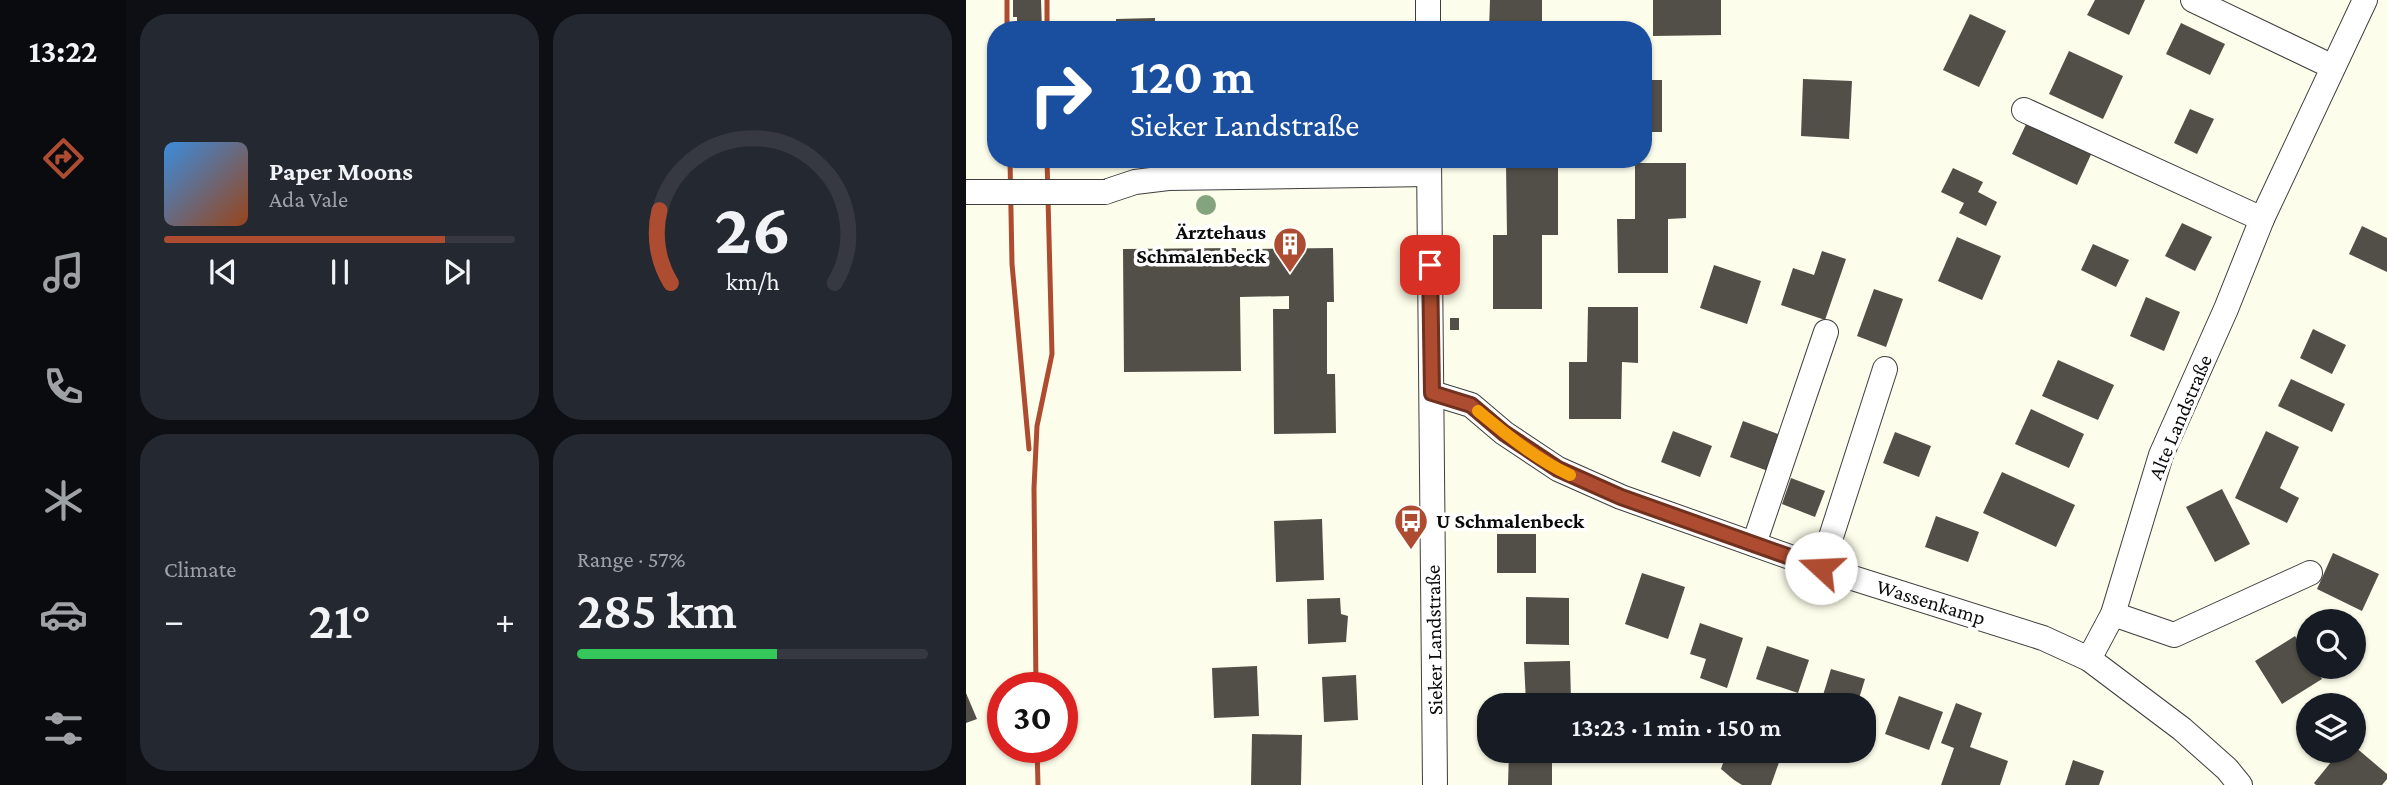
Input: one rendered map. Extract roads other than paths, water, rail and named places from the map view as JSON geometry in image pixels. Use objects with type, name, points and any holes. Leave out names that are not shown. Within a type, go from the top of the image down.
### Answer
[{"type":"street","points":[[1428,0],[1428,21]]},
{"type":"street","points":[[2193,0],[2333,66]]},
{"type":"street","name":"Alte Landstraße","points":[[2089,659],[2113,614],[2161,454],[2221,321],[2262,219],[2365,0]]},
{"type":"street","points":[[2024,110],[2262,219]]},
{"type":"street","points":[[966,192],[1105,192],[1135,182],[1168,178],[1405,168]]},
{"type":"street","name":"Sieker Landstraße","points":[[1429,168],[1435,785]]},
{"type":"street","points":[[1754,544],[1826,332]]},
{"type":"street","points":[[1821,568],[1885,369]]},
{"type":"street","name":"Wassenkamp","points":[[1432,393],[1471,405],[1504,433],[1558,469],[1621,497],[1821,568],[2043,638],[2089,659]]},
{"type":"street","points":[[2113,614],[2174,635],[2310,573]]},
{"type":"street","points":[[2089,659],[2182,729],[2227,769],[2240,785]]},
{"type":"railway","points":[[1007,0],[1007,21]]},
{"type":"railway","points":[[1047,0],[1047,21]]},
{"type":"railway","points":[[1010,168],[1012,264],[1029,449]]},
{"type":"railway","points":[[1036,672],[1034,488],[1037,426],[1052,354],[1047,168]]},
{"type":"railway","points":[[1037,763],[1038,785]]},
{"type":"place","name":"Ärztehaus Schmalenbeck","points":[[1290,274]]},
{"type":"place","name":"U Schmalenbeck","points":[[1411,551]]}]
